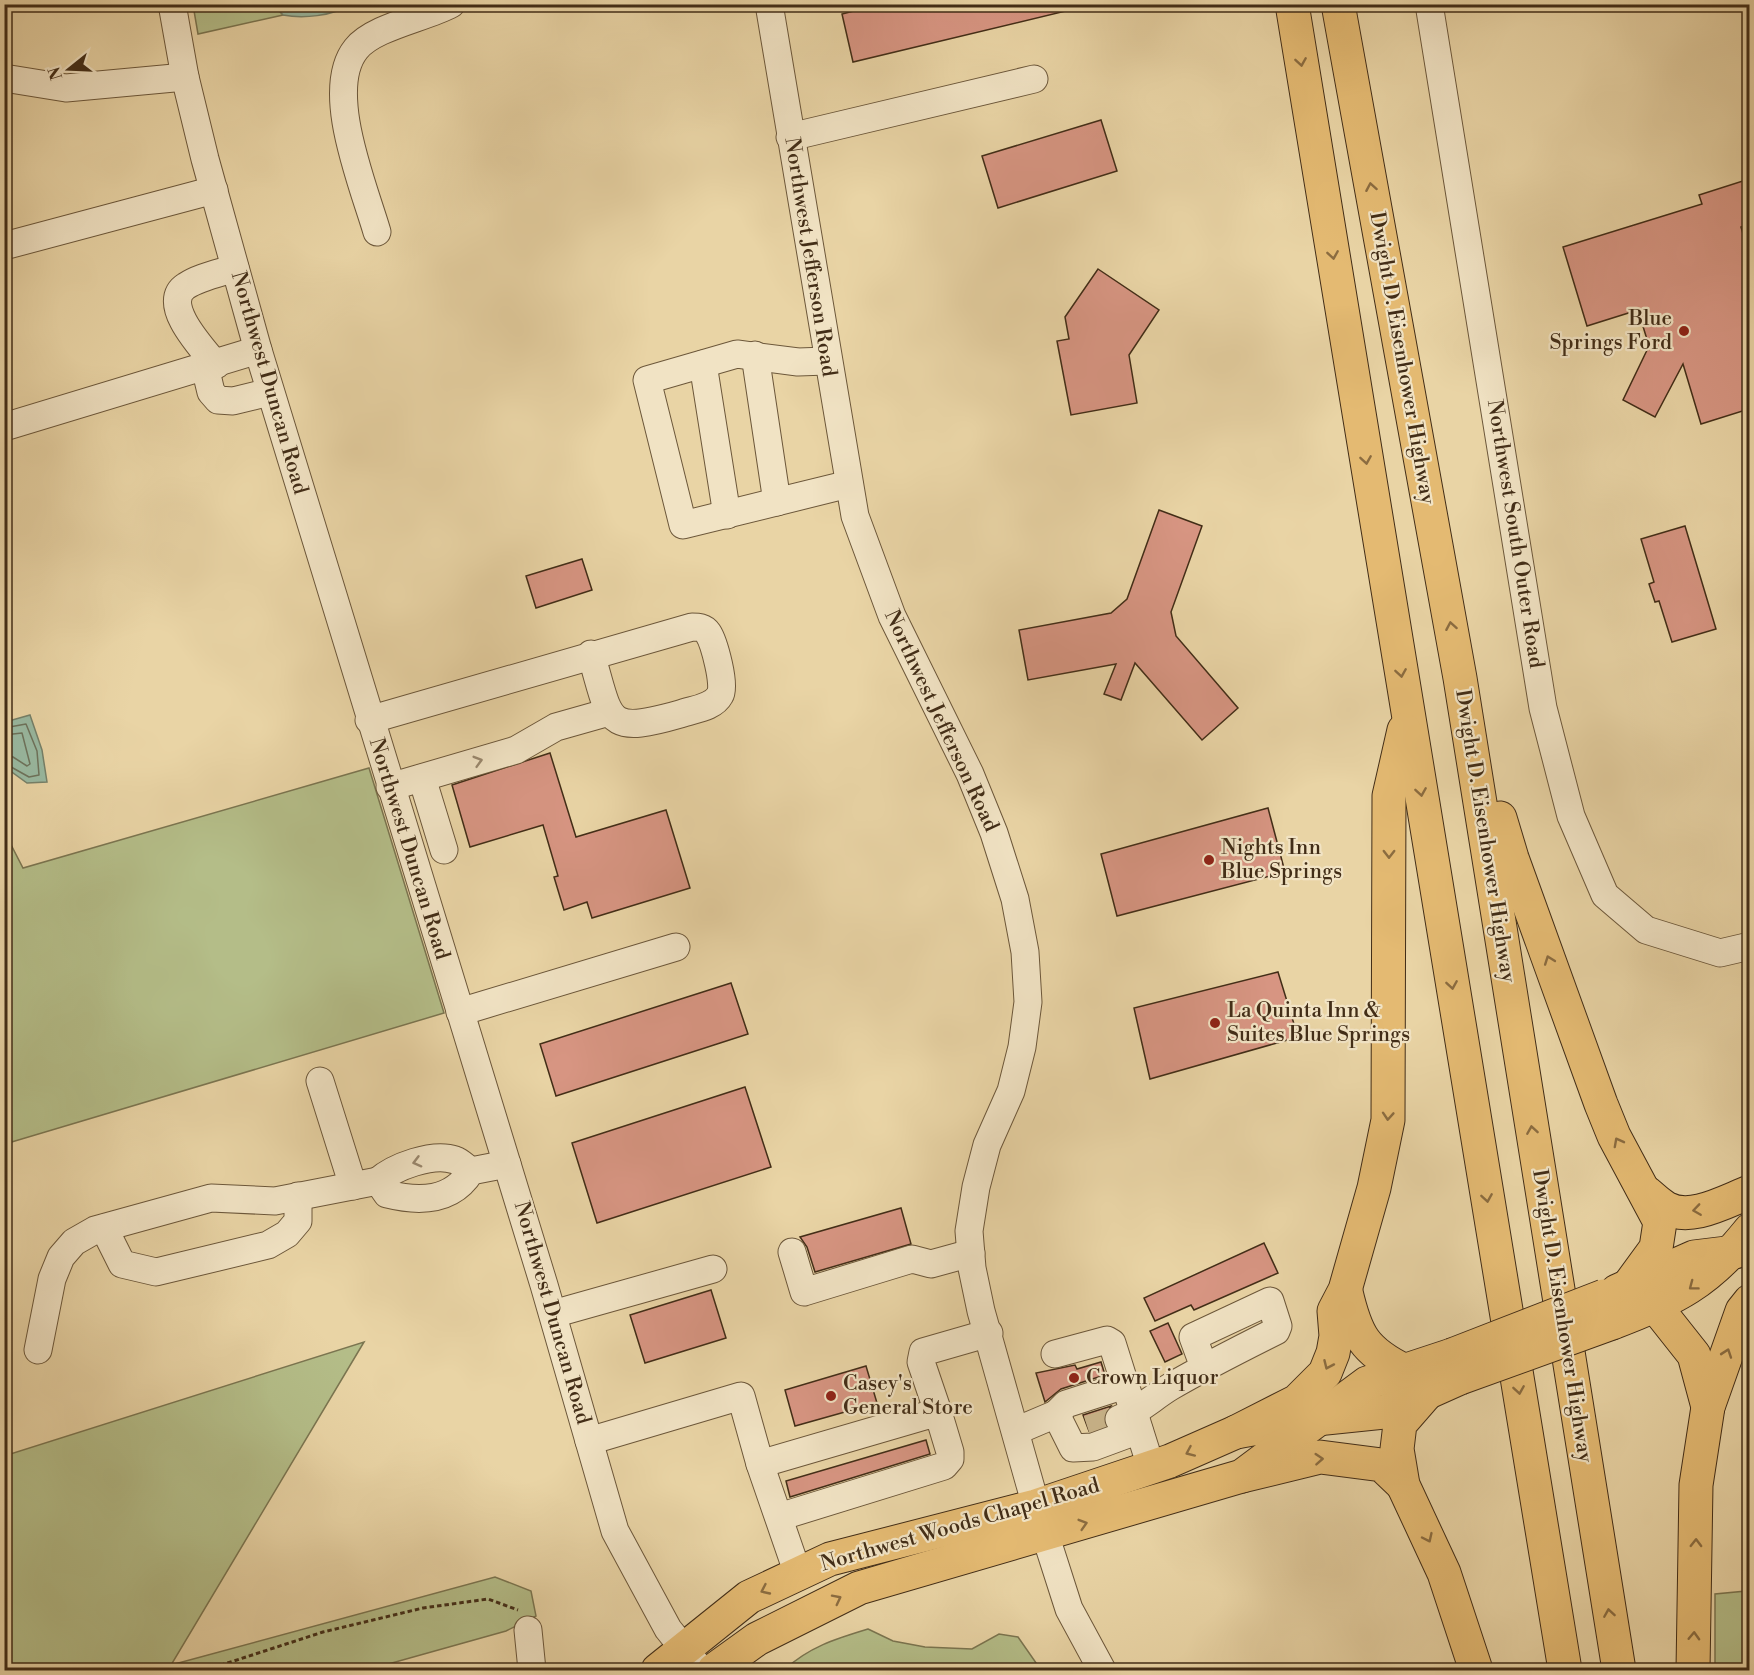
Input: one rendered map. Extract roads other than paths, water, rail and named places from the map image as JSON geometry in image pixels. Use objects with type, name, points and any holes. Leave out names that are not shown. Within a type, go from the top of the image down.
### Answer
[{"type":"main road","points":[[1292,4],[1565,1671]]},
{"type":"main road","name":"Dwight D. Eisenhower Highway","points":[[1338,4],[1460,678],[1619,1671]]},
{"type":"main road","points":[[1460,678],[1512,858],[1601,1104],[1614,1136],[1647,1193],[1660,1222],[1656,1248],[1615,1301]]},
{"type":"main road","points":[[1236,1432],[1296,1401],[1325,1373],[1333,1353],[1336,1336],[1334,1311],[1345,1290],[1374,1188],[1388,1120],[1389,796],[1408,714]]},
{"type":"main road","points":[[1647,1193],[1667,1209],[1680,1212],[1705,1210],[1749,1192]]},
{"type":"main road","name":"Northwest Woods Chapel Road","points":[[1615,1301],[1656,1306],[1691,1288],[1744,1244]]},
{"type":"main road","name":"Northwest Woods Chapel Road","points":[[658,1671],[693,1659],[749,1597],[830,1559],[1041,1521],[1242,1476],[1367,1383],[1416,1382],[1615,1301],[1694,1257],[1744,1244]]},
{"type":"main road","points":[[1345,1290],[1353,1323],[1364,1343],[1382,1360],[1416,1382],[1400,1424],[1397,1449],[1403,1485],[1444,1572],[1476,1671]]},
{"type":"main road","points":[[1693,1671],[1696,1485],[1708,1407],[1742,1311],[1749,1301]]},
{"type":"main road","points":[[1656,1306],[1694,1355],[1708,1407]]},
{"type":"main road","name":"Northwest Woods Chapel Road","points":[[714,1671],[757,1639],[859,1588],[1041,1521],[1151,1467],[1236,1432],[1319,1420]]},
{"type":"main road","points":[[1242,1476],[1320,1456],[1382,1465],[1403,1485]]},
{"type":"street","name":"Northwest Duncan Road","points":[[172,4],[185,77],[270,392],[553,1314],[615,1531],[668,1629],[693,1659]]},
{"type":"street","points":[[377,232],[347,133],[342,105],[349,63],[356,49],[378,33],[451,4]]},
{"type":"street","name":"Northwest Jefferson Road","points":[[769,4],[827,361],[849,484],[864,545],[892,616],[970,774],[994,833],[1015,899],[1025,952],[1028,1002],[1022,1047],[1011,1091],[987,1145],[976,1187],[969,1231],[971,1252],[979,1300],[1041,1521],[1069,1609],[1102,1671]]},
{"type":"street","name":"Northwest South Outer Road","points":[[1429,4],[1543,708],[1570,816],[1605,896],[1646,930],[1720,953],[1749,946]]},
{"type":"street","points":[[4,78],[66,88],[185,77]]},
{"type":"street","points":[[790,137],[1034,79]]},
{"type":"street","points":[[4,246],[214,190]]},
{"type":"street","points":[[235,268],[186,285],[177,294],[176,300],[183,322],[211,366],[212,392],[218,399],[232,400],[270,392]]},
{"type":"street","points":[[4,427],[258,350]]},
{"type":"street","points":[[827,361],[798,362],[737,354],[647,380],[683,525],[849,484]]},
{"type":"street","points":[[755,355],[777,502]]},
{"type":"street","points":[[703,364],[727,514]]},
{"type":"street","points":[[369,720],[591,654],[683,628],[702,628],[708,633],[723,682],[722,692],[715,703],[650,723],[633,726],[622,724],[609,712],[591,654]]},
{"type":"street","points":[[390,787],[516,750],[556,727],[609,712]]},
{"type":"street","points":[[422,778],[444,850]]},
{"type":"street","points":[[460,1012],[676,947]]},
{"type":"street","points":[[320,1081],[365,1183],[387,1194],[414,1200],[437,1196],[462,1186],[471,1171]]},
{"type":"street","points":[[38,1350],[52,1279],[61,1257],[74,1242],[104,1228],[211,1198],[274,1201],[365,1183],[392,1169],[426,1160],[454,1160],[471,1171],[507,1164]]},
{"type":"street","points":[[104,1228],[122,1264],[156,1272],[268,1245],[287,1234],[298,1221],[298,1196]]},
{"type":"street","points":[[792,1252],[804,1292],[912,1259],[931,1264],[971,1252]]},
{"type":"street","points":[[553,1314],[713,1269]]},
{"type":"street","points":[[779,1517],[944,1466],[950,1458],[950,1452],[921,1362],[923,1352],[989,1333]]},
{"type":"street","points":[[1055,1354],[1107,1340],[1112,1343],[1125,1385],[1131,1421],[1151,1467]]},
{"type":"street","points":[[1125,1385],[1066,1404],[1073,1448],[1091,1447],[1131,1421],[1155,1396],[1204,1367]]},
{"type":"street","points":[[589,1441],[741,1396],[760,1464],[798,1574]]},
{"type":"street","points":[[760,1464],[938,1412]]},
{"type":"street","points":[[1016,1431],[1071,1426]]},
{"type":"street","points":[[528,1630],[532,1671]]},
{"type":"water","points":[[274,5],[350,5],[326,14],[299,17],[283,15]]},
{"type":"water","points":[[30,715],[42,750],[47,782],[27,783],[5,767],[5,722]]},
{"type":"tunnel","points":[[1088,1429],[1119,1419]]},
{"type":"place","name":"Blue Springs Ford","points":[[1684,331]]},
{"type":"place","name":"Nights Inn Blue Springs","points":[[1209,860]]},
{"type":"place","name":"La Quinta Inn & Suites Blue Springs","points":[[1215,1023]]},
{"type":"place","name":"Crown Liquor","points":[[1074,1378]]},
{"type":"place","name":"Casey's General Store","points":[[831,1396]]}]
